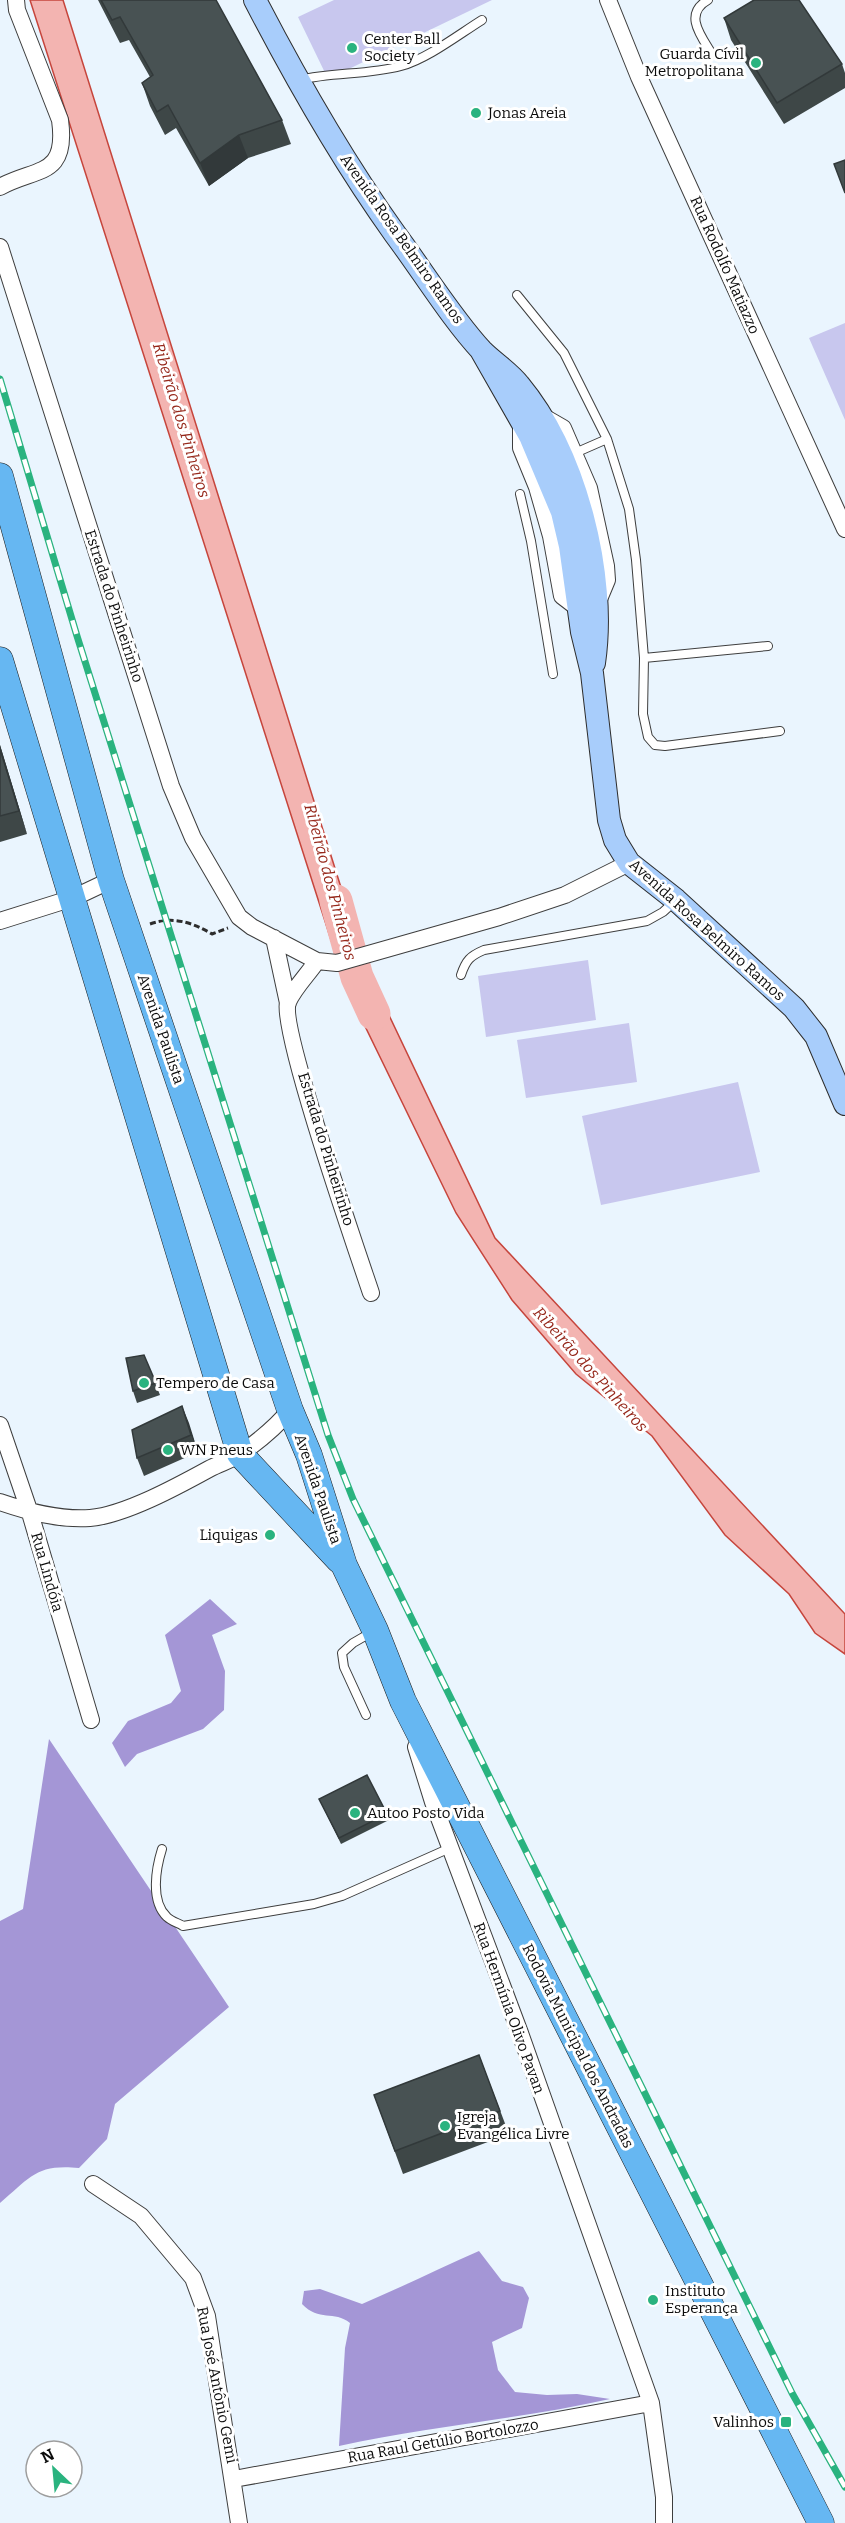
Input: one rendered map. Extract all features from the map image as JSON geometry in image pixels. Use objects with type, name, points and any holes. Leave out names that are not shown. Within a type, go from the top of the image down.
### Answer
[{"type":"main road","name":"Avenida Rosa Belmiro Ramos","points":[[255,0],[352,173],[481,350],[519,384],[529,423],[562,483],[592,561],[591,599],[598,633],[592,674],[609,820],[615,840],[629,863],[676,900],[794,1008],[816,1036],[845,1104]]},
{"type":"main road","name":"Avenida Paulista","points":[[1,484],[111,880],[290,1410],[309,1455],[344,1565]]},
{"type":"main road","name":"Avenida Paulista","points":[[0,660],[240,1454],[344,1565]]},
{"type":"main road","name":"Rodovia Municipal dos Andradas","points":[[344,1565],[375,1630],[403,1701],[821,2523]]},
{"type":"street","points":[[0,187],[11,181],[32,176],[54,163],[60,151],[62,136],[60,120],[17,10],[16,0]]},
{"type":"street","name":"Rua Rodolfo Matiazzo","points":[[608,0],[639,77],[845,529]]},
{"type":"street","name":"Estrada do Pinheirinho","points":[[0,246],[171,786],[198,848],[224,894],[242,918],[252,927],[317,961],[337,963],[499,917],[565,895],[629,863]]},
{"type":"street","points":[[529,423],[563,428],[575,453],[594,506],[606,566],[607,580],[591,599],[561,594],[551,536],[537,487],[521,451],[529,423]]},
{"type":"street","points":[[0,921],[73,898],[111,880]]},
{"type":"street","name":"Estrada do Pinheirinho","points":[[274,938],[288,1003],[290,1030],[325,1153],[371,1293]]},
{"type":"street","points":[[288,1003],[317,961]]},
{"type":"street","points":[[0,1502],[30,1513],[91,1518],[125,1508],[175,1488],[240,1454],[279,1423],[290,1410]]},
{"type":"street","name":"Rua Lindóia","points":[[0,1425],[30,1513],[91,1720]]},
{"type":"street","name":"Rua Hermínia Olivo Pavan","points":[[403,1701],[433,1802],[520,2033],[651,2403],[664,2497],[664,2523]]},
{"type":"street","name":"Rua José Antônio Gemi","points":[[93,2184],[141,2216],[193,2278],[207,2316],[239,2523]]},
{"type":"street","name":"Rua Raul Getúlio Bortolozzo","points":[[234,2479],[651,2403]]},
{"type":"lane","points":[[708,0],[694,14],[695,27],[712,54]]},
{"type":"lane","points":[[299,80],[319,75],[401,66],[417,60],[482,20]]},
{"type":"lane","points":[[517,295],[564,353],[607,439],[629,509],[636,560],[644,658],[643,714],[648,737],[655,745],[664,746],[780,730]]},
{"type":"lane","points":[[575,453],[607,439]]},
{"type":"lane","points":[[520,494],[531,542],[553,674]]},
{"type":"lane","points":[[644,658],[768,646]]},
{"type":"lane","points":[[461,975],[465,963],[471,956],[484,950],[647,921],[663,912],[676,900]]},
{"type":"lane","points":[[366,1715],[344,1667],[342,1653],[353,1643],[375,1630]]},
{"type":"lane","points":[[162,1849],[154,1874],[159,1906],[167,1917],[183,1926],[314,1904],[342,1896],[450,1848]]},
{"type":"path","points":[[129,933],[167,919],[183,921],[212,934],[226,929],[242,918]]},
{"type":"shaded area","name":"Center Ball Society","points":[[334,0],[492,0],[328,79],[298,17]]},
{"type":"shaded area","points":[[845,323],[845,420],[809,338]]},
{"type":"shaded area","points":[[588,960],[596,1020],[486,1037],[478,976]]},
{"type":"shaded area","points":[[629,1023],[637,1082],[526,1098],[517,1040]]},
{"type":"shaded area","points":[[738,1082],[760,1172],[601,1205],[582,1116]]},
{"type":"shaded area","points":[[210,1599],[237,1624],[212,1635],[225,1671],[224,1710],[203,1729],[137,1754],[125,1767],[112,1743],[128,1721],[171,1703],[181,1691],[165,1635]]},
{"type":"shaded area","points":[[49,1739],[229,2007],[115,2104],[107,2139],[79,2168],[43,2170],[27,2179],[0,2203],[0,1921],[23,1909]]},
{"type":"shaded area","points":[[479,2251],[502,2281],[523,2287],[529,2298],[522,2328],[492,2342],[498,2370],[515,2392],[547,2395],[577,2394],[610,2399],[339,2446],[345,2348],[350,2323],[338,2317],[314,2313],[308,2309],[302,2304],[304,2291],[320,2289],[362,2304]]},
{"type":"water","points":[[30,0],[63,0],[359,945],[332,943]]},
{"type":"water","points":[[367,969],[495,1238],[845,1614],[845,1654],[815,1633],[789,1594],[725,1535],[652,1436],[576,1374],[512,1300],[456,1213],[342,979]]},
{"type":"building","points":[[101,0],[216,0],[282,120],[239,135],[200,163],[168,105],[157,112],[142,83],[153,75],[120,17],[112,20]]},
{"type":"building","points":[[754,0],[799,0],[842,64],[777,103],[724,18]]},
{"type":"building","points":[[845,160],[845,193],[834,164]]},
{"type":"building","points":[[0,749],[19,811],[0,816]]},
{"type":"building","points":[[144,1355],[156,1383],[133,1391],[126,1358]]},
{"type":"building","points":[[182,1406],[191,1435],[137,1458],[132,1430]]},
{"type":"building","name":"Autoo Posto Vida","points":[[367,1775],[387,1814],[339,1838],[319,1799]]},
{"type":"building","points":[[479,2055],[500,2111],[395,2151],[374,2095]]},
{"type":"waterway","name":"Ribeirão dos Pinheiros","points":[[336,901],[357,977],[374,1014]]},
{"type":"railway","points":[[0,379],[77,636],[328,1435],[353,1499],[792,2393],[845,2487]]},
{"type":"place","name":"Center Ball Society","points":[[352,48]]},
{"type":"place","name":"Guarda Cívil Metropolitana","points":[[756,63]]},
{"type":"place","name":"Jonas Areia","points":[[476,113]]},
{"type":"place","name":"Tempero de Casa","points":[[144,1383]]},
{"type":"place","name":"WN Pneus","points":[[168,1450]]},
{"type":"place","name":"Liquigas","points":[[270,1535]]},
{"type":"place","name":"Autoo Posto Vida","points":[[355,1813]]},
{"type":"place","name":"Igreja Evangélica Livre","points":[[445,2126]]},
{"type":"place","name":"Instituto Esperança","points":[[653,2300]]},
{"type":"place","name":"Valinhos","points":[[786,2422]]}]
